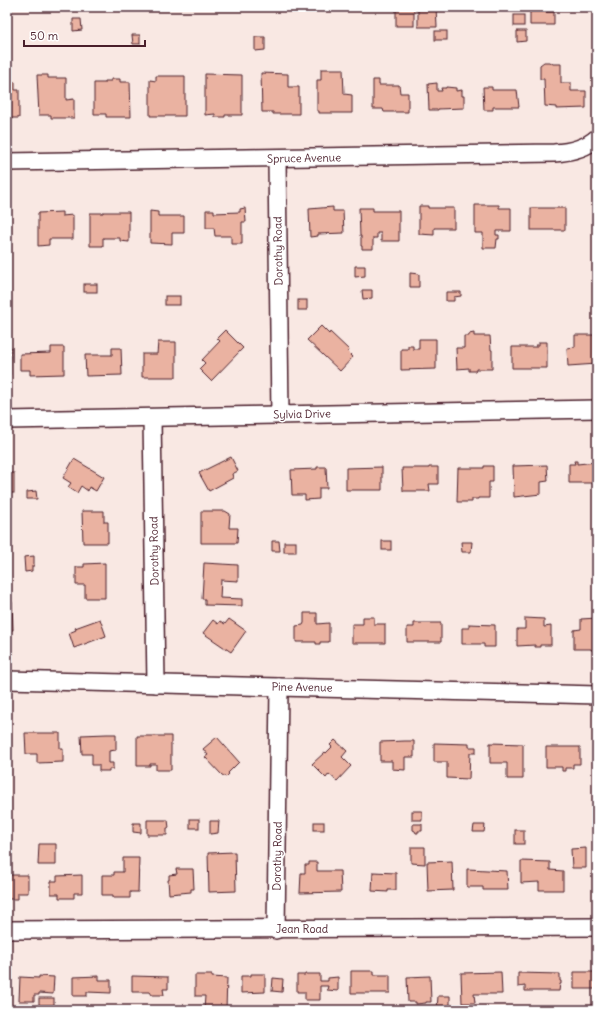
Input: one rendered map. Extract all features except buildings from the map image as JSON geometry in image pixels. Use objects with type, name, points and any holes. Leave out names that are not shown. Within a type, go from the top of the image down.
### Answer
[{"type":"street","name":"Spruce Avenue","points":[[7,162],[277,159],[563,153],[581,148],[597,138]]},
{"type":"street","name":"Dorothy Road","points":[[277,159],[280,415]]},
{"type":"street","name":"Sylvia Drive","points":[[7,420],[597,409]]},
{"type":"street","name":"Dorothy Road","points":[[152,418],[156,684]]},
{"type":"street","name":"Pine Avenue","points":[[7,680],[597,695]]},
{"type":"street","name":"Dorothy Road","points":[[276,930],[278,687]]},
{"type":"street","name":"Jean Road","points":[[7,930],[276,930],[597,927]]}]
